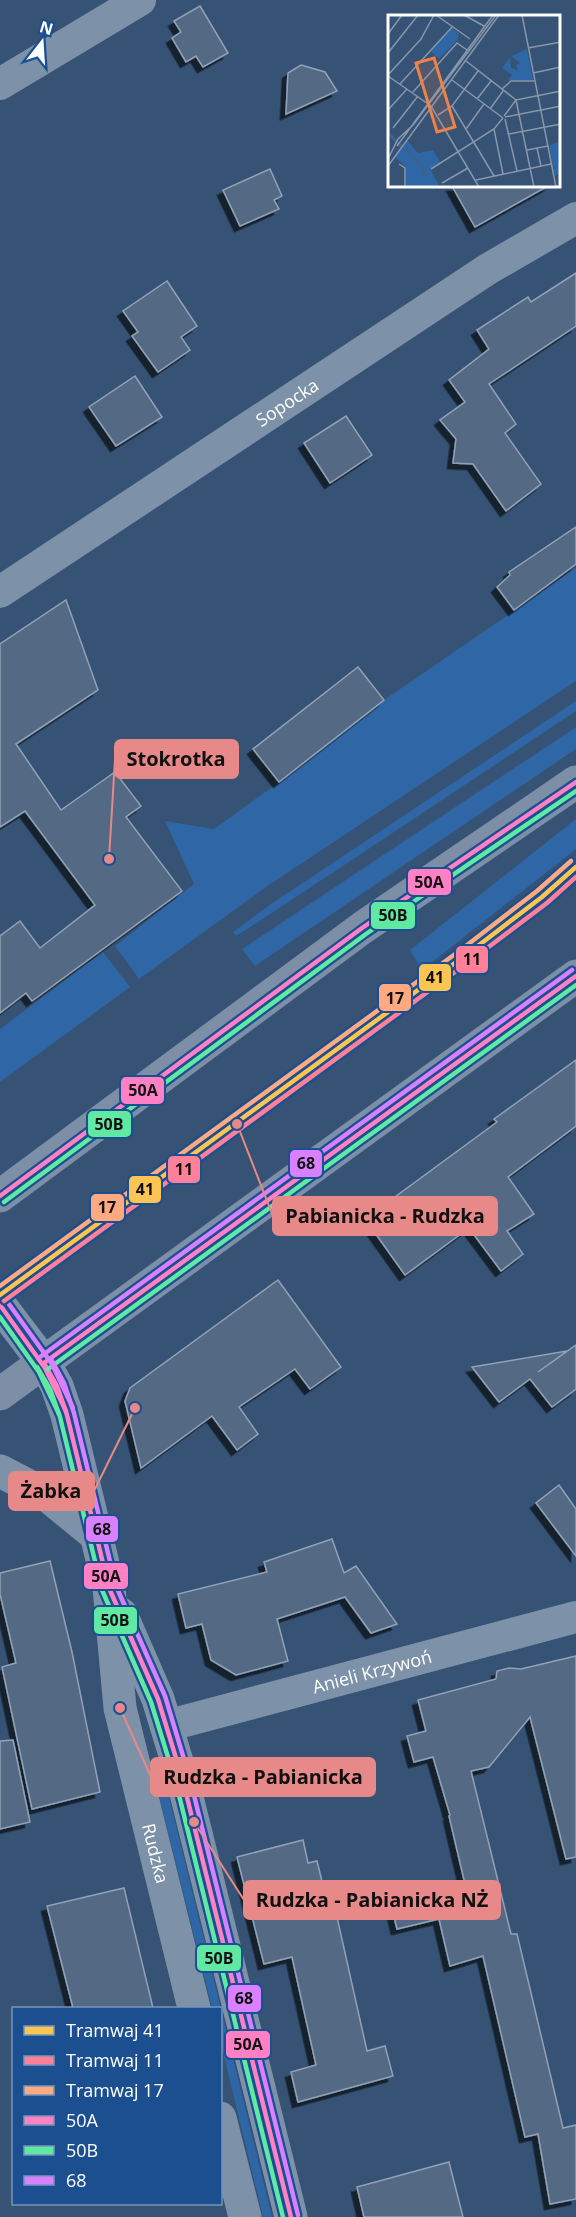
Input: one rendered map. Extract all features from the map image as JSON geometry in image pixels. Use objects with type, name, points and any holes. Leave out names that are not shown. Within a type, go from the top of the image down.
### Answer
[{"type":"main road","points":[[0,1196],[362,928],[576,782]]},
{"type":"main road","points":[[0,1394],[576,976]]},
{"type":"street","points":[[0,84],[140,0]]},
{"type":"street","name":"Sopocka","points":[[0,592],[488,268],[576,218]]},
{"type":"street","name":"Rudzka","points":[[0,1305],[44,1363],[57,1386],[67,1415],[109,1588],[120,1708],[194,2007]]},
{"type":"street","points":[[0,1471],[48,1496],[97,1536]]},
{"type":"street","name":"Rudzka","points":[[109,1588],[158,1699],[194,1822],[291,2217]]},
{"type":"street","name":"Anieli Krzywoń","points":[[166,1726],[576,1617]]},
{"type":"street","points":[[222,2126],[245,2217]]},
{"type":"shaded area","points":[[576,568],[576,681],[266,887],[139,979],[115,946],[194,884],[165,821],[214,829],[279,782],[384,700]]},
{"type":"shaded area","points":[[576,701],[576,711],[272,913],[236,936],[233,932],[268,906]]},
{"type":"shaded area","points":[[576,727],[576,749],[255,966],[242,949]]},
{"type":"shaded area","points":[[576,819],[576,849],[422,970],[410,950]]},
{"type":"shaded area","points":[[103,952],[130,987],[0,1082],[0,1029]]},
{"type":"shaded area","points":[[158,1778],[165,1781],[220,2007],[212,2007],[156,1783]]},
{"type":"shaded area","points":[[222,2013],[272,2217],[263,2217],[222,2048]]},
{"type":"building","points":[[200,6],[228,53],[203,67],[196,56],[186,62],[172,38],[181,32],[174,21]]},
{"type":"building","points":[[301,65],[325,72],[337,91],[286,114],[288,73]]},
{"type":"building","points":[[270,169],[282,196],[274,200],[279,209],[240,226],[223,190]]},
{"type":"building","points":[[453,188],[544,188],[475,227]]},
{"type":"building","points":[[576,273],[576,326],[489,384],[516,424],[505,433],[541,484],[506,511],[473,464],[453,463],[456,439],[440,420],[465,402],[449,380],[489,349],[477,330],[528,297],[531,302]]},
{"type":"building","points":[[167,281],[197,326],[181,337],[190,350],[158,372],[132,336],[138,332],[123,311]]},
{"type":"building","points":[[135,376],[162,417],[116,446],[89,407]]},
{"type":"building","points":[[346,416],[372,455],[330,483],[304,443]]},
{"type":"building","points":[[576,527],[576,564],[514,610],[497,587],[510,575],[509,572]]},
{"type":"building","points":[[66,600],[98,690],[16,744],[61,810],[115,772],[141,806],[126,817],[182,891],[32,1001],[26,993],[0,1013],[0,936],[20,921],[40,948],[95,905],[25,811],[0,827],[0,644]]},
{"type":"building","points":[[358,667],[384,700],[279,782],[253,749]]},
{"type":"building","points":[[576,1060],[576,1126],[508,1177],[534,1214],[507,1231],[523,1254],[501,1271],[469,1228],[405,1275],[365,1219],[497,1122],[494,1119]]},
{"type":"building","points":[[278,1280],[341,1367],[310,1389],[295,1369],[239,1407],[258,1434],[237,1450],[212,1416],[141,1468],[125,1401],[130,1388]]},
{"type":"building","points":[[576,1345],[576,1389],[552,1407],[530,1379],[499,1402],[472,1367],[567,1351],[538,1372]]},
{"type":"building","points":[[559,1485],[576,1509],[576,1556],[536,1503]]},
{"type":"building","points":[[332,1539],[344,1573],[356,1566],[397,1624],[371,1633],[345,1597],[277,1619],[288,1661],[236,1675],[211,1660],[202,1624],[186,1628],[178,1594],[267,1572],[264,1562]]},
{"type":"building","points":[[50,1561],[72,1652],[100,1792],[32,1809],[2,1667],[16,1663],[0,1594],[0,1573]]},
{"type":"building","points":[[576,1656],[576,1857],[566,1859],[530,1717],[489,1767],[471,1771],[511,1934],[517,1934],[563,2128],[576,2125],[576,2199],[550,2204],[538,2134],[525,2137],[483,1956],[450,1966],[439,1919],[397,1929],[390,1901],[465,1884],[450,1815],[433,1757],[414,1762],[407,1736],[426,1731],[418,1700],[496,1679],[497,1671],[509,1668],[521,1669]]},
{"type":"building","points":[[13,1740],[30,1822],[0,1829],[0,1741]]},
{"type":"building","points":[[303,1840],[308,1863],[317,1861],[331,1918],[337,1917],[367,2051],[385,2046],[393,2076],[298,2102],[291,2072],[316,2065],[292,1957],[264,1964],[237,1857]]},
{"type":"building","points":[[124,1888],[153,2007],[73,2007],[47,1906]]},
{"type":"building","points":[[449,2162],[463,2217],[364,2217],[357,2187]]},
{"type":"tram line","name":"17","points":[[0,1286],[462,949],[537,891],[571,861]]},
{"type":"tram line","name":"41","points":[[0,1295],[466,955],[542,897],[576,867]]},
{"type":"tram line","name":"11","points":[[4,1301],[470,961],[547,903],[576,877]]},
{"type":"transit line","name":"50A","points":[[0,1196],[362,928],[576,782]]},
{"type":"transit line","name":"50B","points":[[4,1202],[366,934],[576,791]]},
{"type":"transit line","name":"68","points":[[40,1357],[572,970]]},
{"type":"transit line","name":"50A","points":[[44,1363],[576,976]]},
{"type":"transit line","name":"50B","points":[[48,1369],[576,985]]},
{"type":"transit line","name":"68","points":[[6,1300],[52,1364],[73,1408]]},
{"type":"transit line","name":"50A","points":[[0,1305],[45,1368],[66,1411]]},
{"type":"transit line","name":"50B","points":[[0,1317],[39,1372],[59,1414]]},
{"type":"transit line","name":"68","points":[[51,1359],[64,1383],[74,1413],[116,1586],[165,1696],[190,1779],[298,2215]]},
{"type":"transit line","name":"50A","points":[[44,1363],[57,1386],[67,1415],[109,1588],[158,1699],[183,1781],[291,2217]]},
{"type":"transit line","name":"50B","points":[[37,1367],[50,1389],[60,1417],[102,1590],[151,1702],[176,1783],[283,2217]]},
{"type":"place","name":"Stokrotka","points":[[109,859]]},
{"type":"place","name":"Pabianicka - Rudzka","points":[[237,1124]]},
{"type":"place","name":"Żabka","points":[[135,1408]]},
{"type":"place","name":"Rudzka - Pabianicka","points":[[120,1708]]},
{"type":"place","name":"Rudzka - Pabianicka NŻ","points":[[194,1822]]}]
